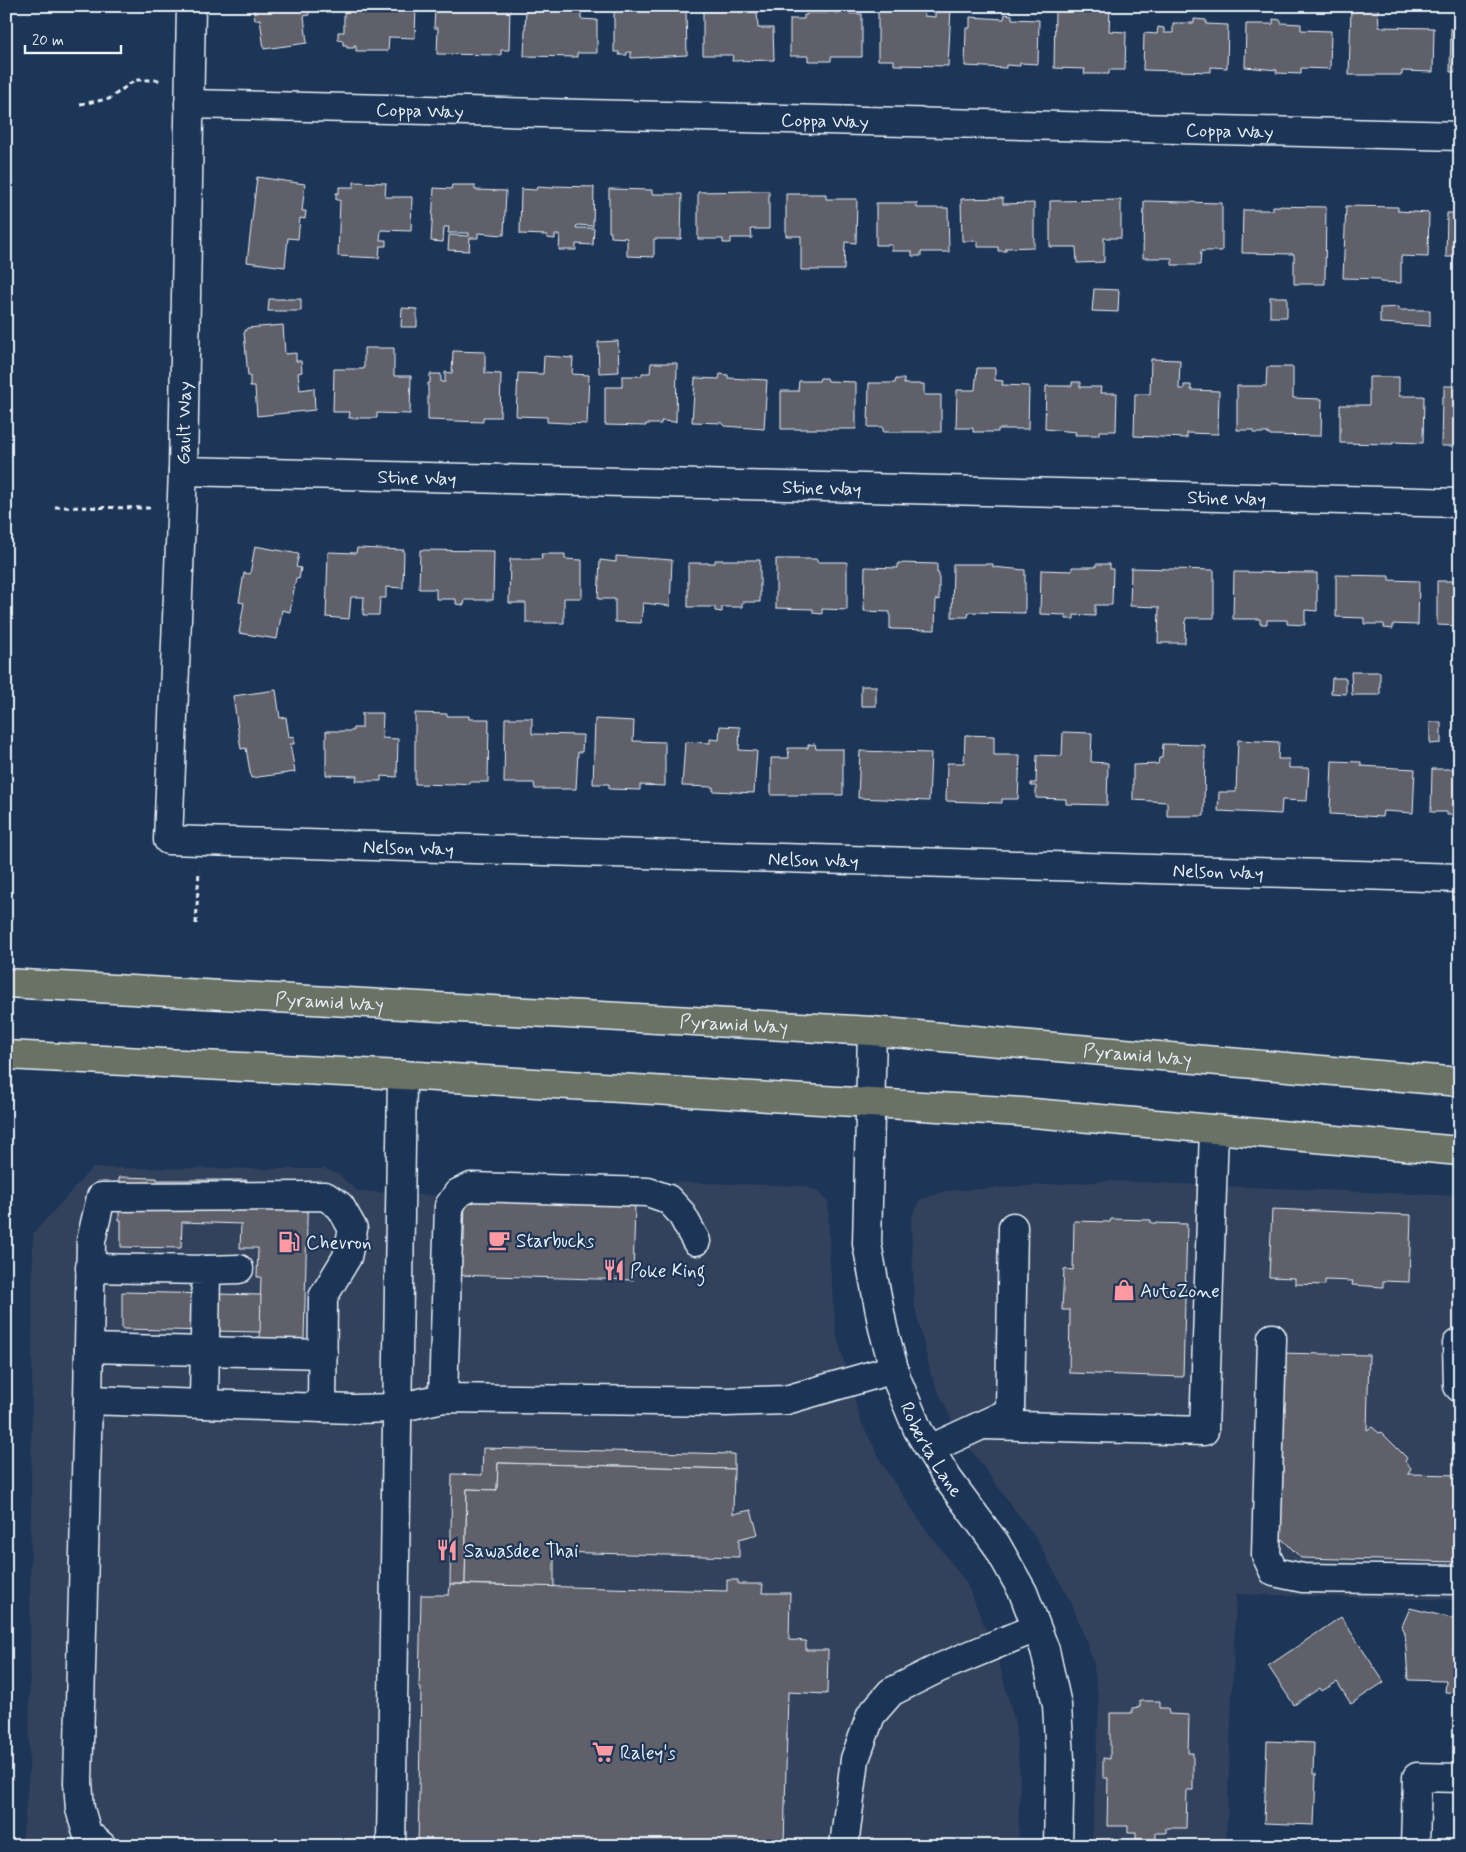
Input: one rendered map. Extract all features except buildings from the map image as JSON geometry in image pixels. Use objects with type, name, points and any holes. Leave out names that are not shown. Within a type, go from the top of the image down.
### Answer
[{"type":"main road","name":"Pyramid Way","points":[[6,983],[872,1031],[1460,1082]]},
{"type":"main road","points":[[6,1055],[402,1075],[1022,1112],[1460,1151]]},
{"type":"street","name":"Gault Way","points":[[168,840],[181,508],[191,6]]},
{"type":"street","name":"Coppa Way","points":[[190,92],[1460,136]]},
{"type":"street","name":"Stine Way","points":[[182,471],[1460,503]]},
{"type":"street","name":"Nelson Way","points":[[168,840],[1460,878]]},
{"type":"street","name":"Roberta Lane","points":[[872,1031],[866,1244],[883,1328],[894,1370],[918,1430],[948,1479],[996,1544],[1023,1592],[1045,1650],[1056,1705],[1060,1759],[1058,1846]]},
{"type":"street","points":[[391,1846],[402,1075]]},
{"type":"street","points":[[983,1425],[1204,1431],[1214,1129]]},
{"type":"street","points":[[443,1398],[449,1206],[458,1193],[471,1187],[648,1192],[668,1199],[681,1213],[696,1241]]},
{"type":"street","points":[[102,1846],[87,1833],[80,1809],[78,1782],[91,1241],[101,1196],[325,1196],[340,1206],[353,1229],[346,1257],[323,1296],[322,1408]]},
{"type":"street","points":[[930,1449],[1010,1412],[1014,1227]]},
{"type":"street","points":[[90,1268],[239,1269]]},
{"type":"street","points":[[204,1404],[206,1270]]},
{"type":"street","points":[[1272,1338],[1266,1554],[1274,1572],[1303,1578],[1460,1580]]},
{"type":"street","points":[[1460,1344],[1457,1344],[1458,1386],[1460,1388]]},
{"type":"street","points":[[89,1348],[323,1354]]},
{"type":"street","points":[[88,1400],[322,1408],[397,1408],[443,1398],[726,1402],[786,1400],[894,1370]]},
{"type":"street","points":[[844,1846],[855,1759],[871,1715],[891,1692],[939,1668],[1036,1628]]},
{"type":"street","points":[[1415,1846],[1417,1777],[1460,1778]]},
{"type":"path","points":[[80,104],[109,99],[135,80],[190,92]]},
{"type":"path","points":[[55,508],[181,508]]},
{"type":"path","points":[[196,924],[201,842]]},
{"type":"shaded area","points":[[92,1168],[325,1169],[338,1174],[357,1191],[439,1196],[455,1182],[469,1176],[803,1186],[818,1191],[828,1202],[830,1266],[836,1333],[861,1422],[887,1472],[925,1528],[967,1584],[997,1656],[1015,1723],[1020,1778],[1018,1846],[22,1846],[29,1773],[33,1234]]},
{"type":"shaded area","points":[[1111,1181],[1460,1196],[1460,1600],[1236,1594],[1226,1846],[1092,1846],[1099,1704],[1093,1660],[1073,1606],[1037,1540],[956,1430],[931,1375],[914,1303],[911,1218],[920,1200],[945,1191]]},
{"type":"place","name":"Starbucks","points":[[499,1240]]},
{"type":"place","name":"Chevron","points":[[289,1242]]},
{"type":"place","name":"Poke King","points":[[614,1270]]},
{"type":"place","name":"AutoZone","points":[[1124,1290]]},
{"type":"place","name":"Sawasdee Thai","points":[[447,1550]]},
{"type":"place","name":"Raley's","points":[[603,1752]]}]
